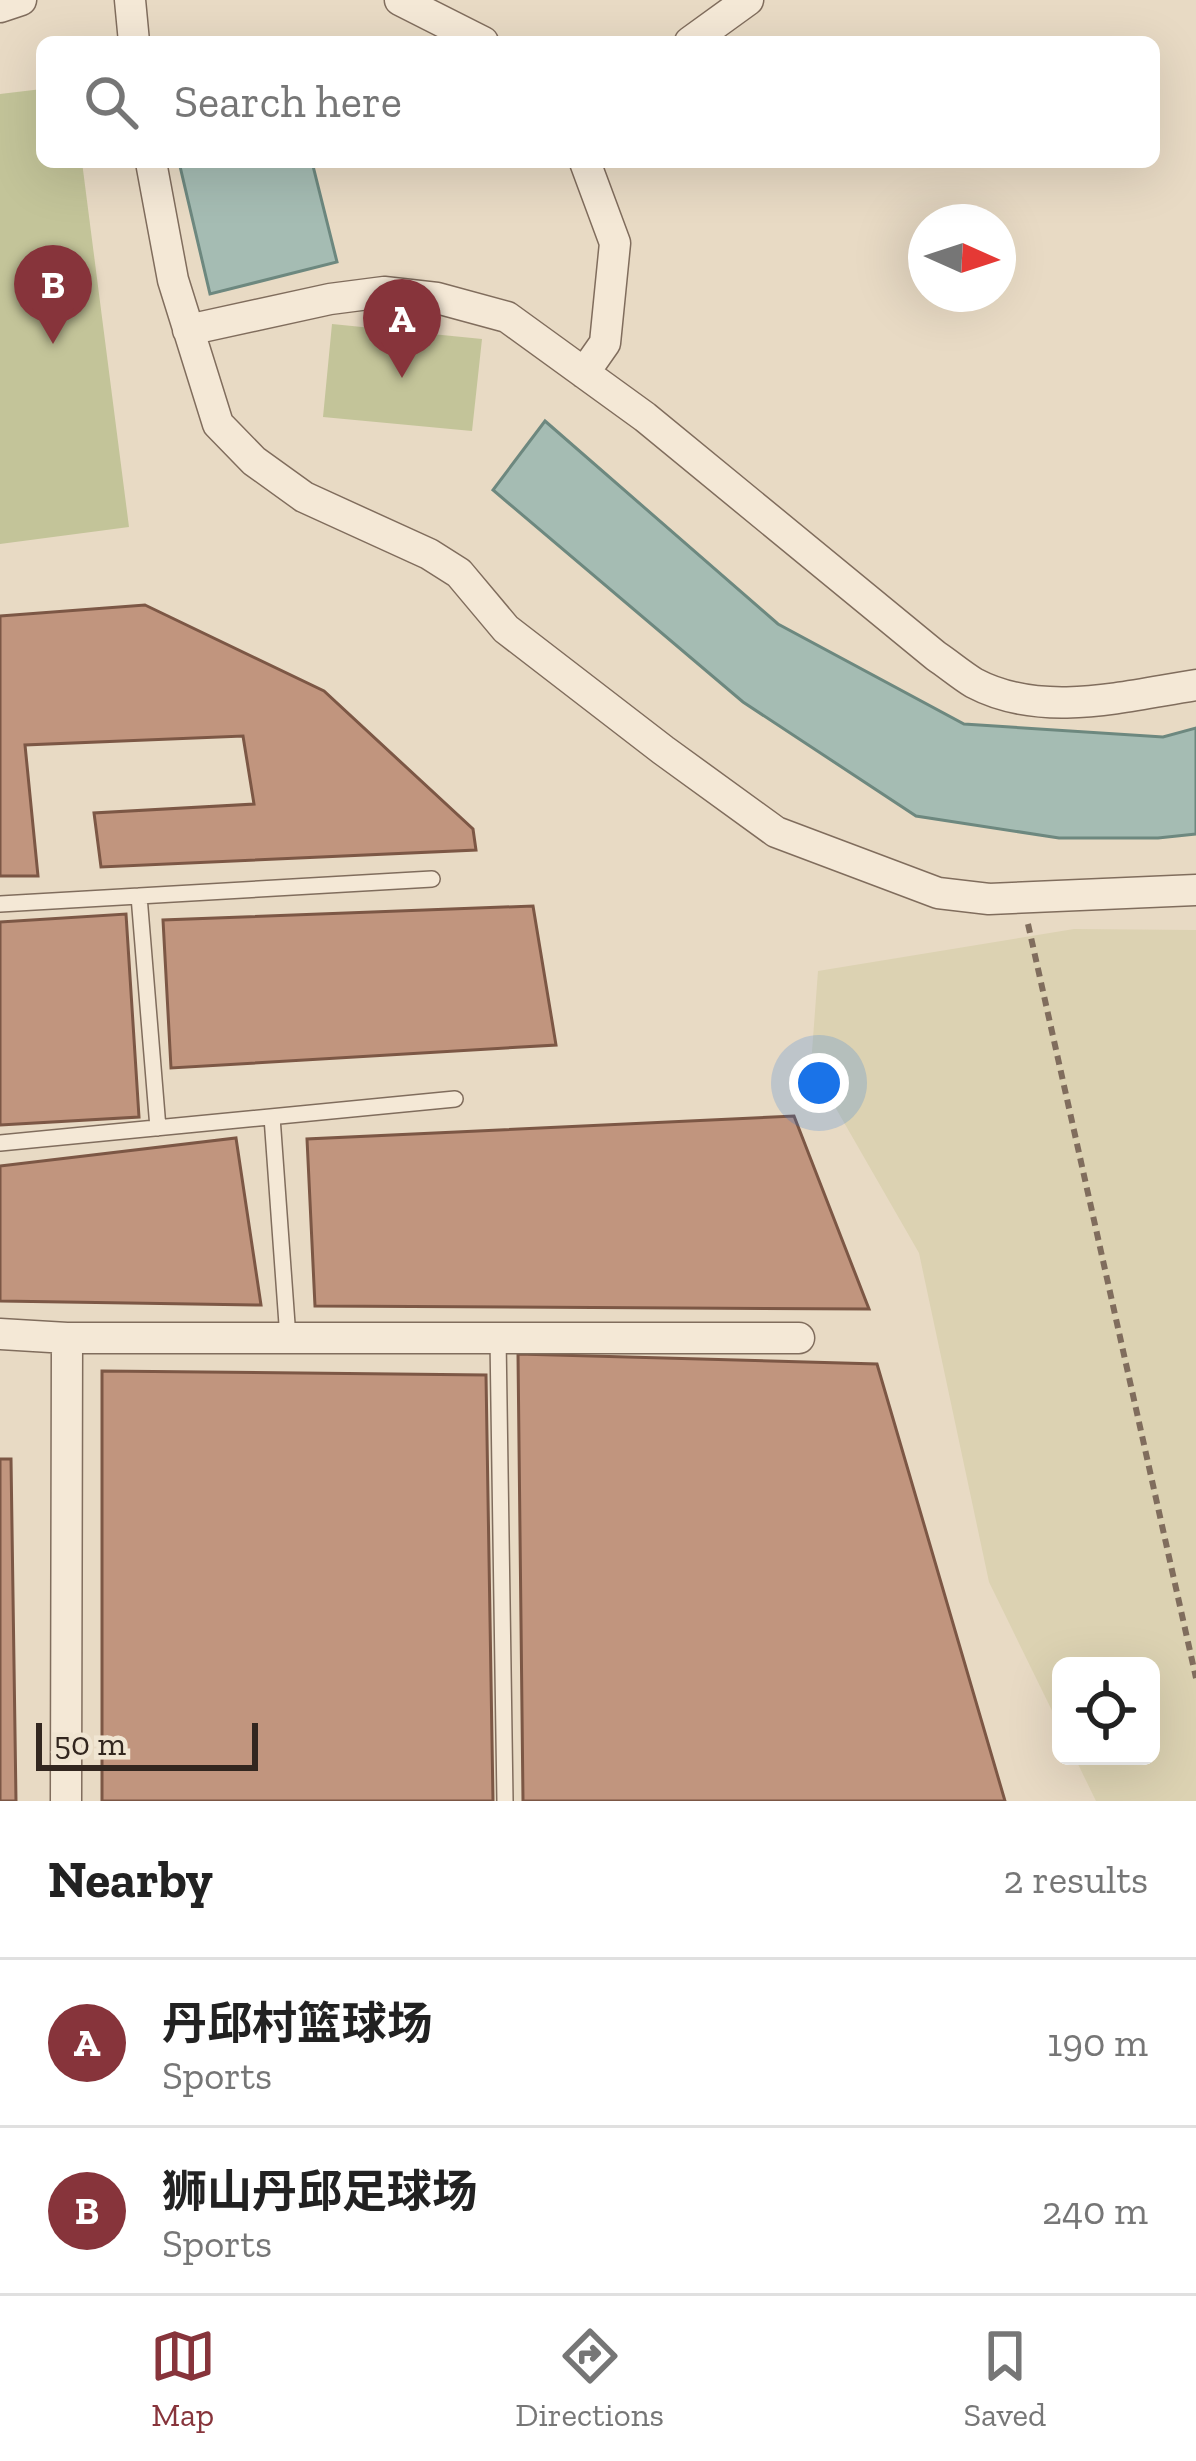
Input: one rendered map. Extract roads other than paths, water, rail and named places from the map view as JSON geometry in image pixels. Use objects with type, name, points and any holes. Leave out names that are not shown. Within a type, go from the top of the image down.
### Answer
[{"type":"street","points":[[0,7],[21,0]]},
{"type":"street","points":[[130,0],[133,36]]},
{"type":"street","points":[[400,0],[471,36]]},
{"type":"street","points":[[698,36],[748,0]]},
{"type":"street","points":[[153,168],[173,280],[218,424],[254,461],[304,497],[429,554],[458,573],[506,628],[776,832],[938,893],[988,899],[1196,890]]},
{"type":"street","points":[[584,373],[605,343],[615,243],[587,168]]},
{"type":"street","points":[[188,330],[384,292],[437,298],[507,317],[645,417],[917,641],[974,682],[1043,703],[1108,699],[1196,685]]},
{"type":"street","points":[[0,1334],[67,1338],[799,1338]]},
{"type":"street","points":[[66,1801],[67,1338]]},
{"type":"lane","points":[[0,904],[432,879]]},
{"type":"lane","points":[[139,896],[158,1128]]},
{"type":"lane","points":[[0,1143],[455,1099]]},
{"type":"lane","points":[[272,1117],[288,1338]]},
{"type":"lane","points":[[498,1338],[505,1801]]},
{"type":"place","name":"狮山丹邱足球场","points":[[53,344]]},
{"type":"place","name":"丹邱村篮球场","points":[[402,378]]}]
